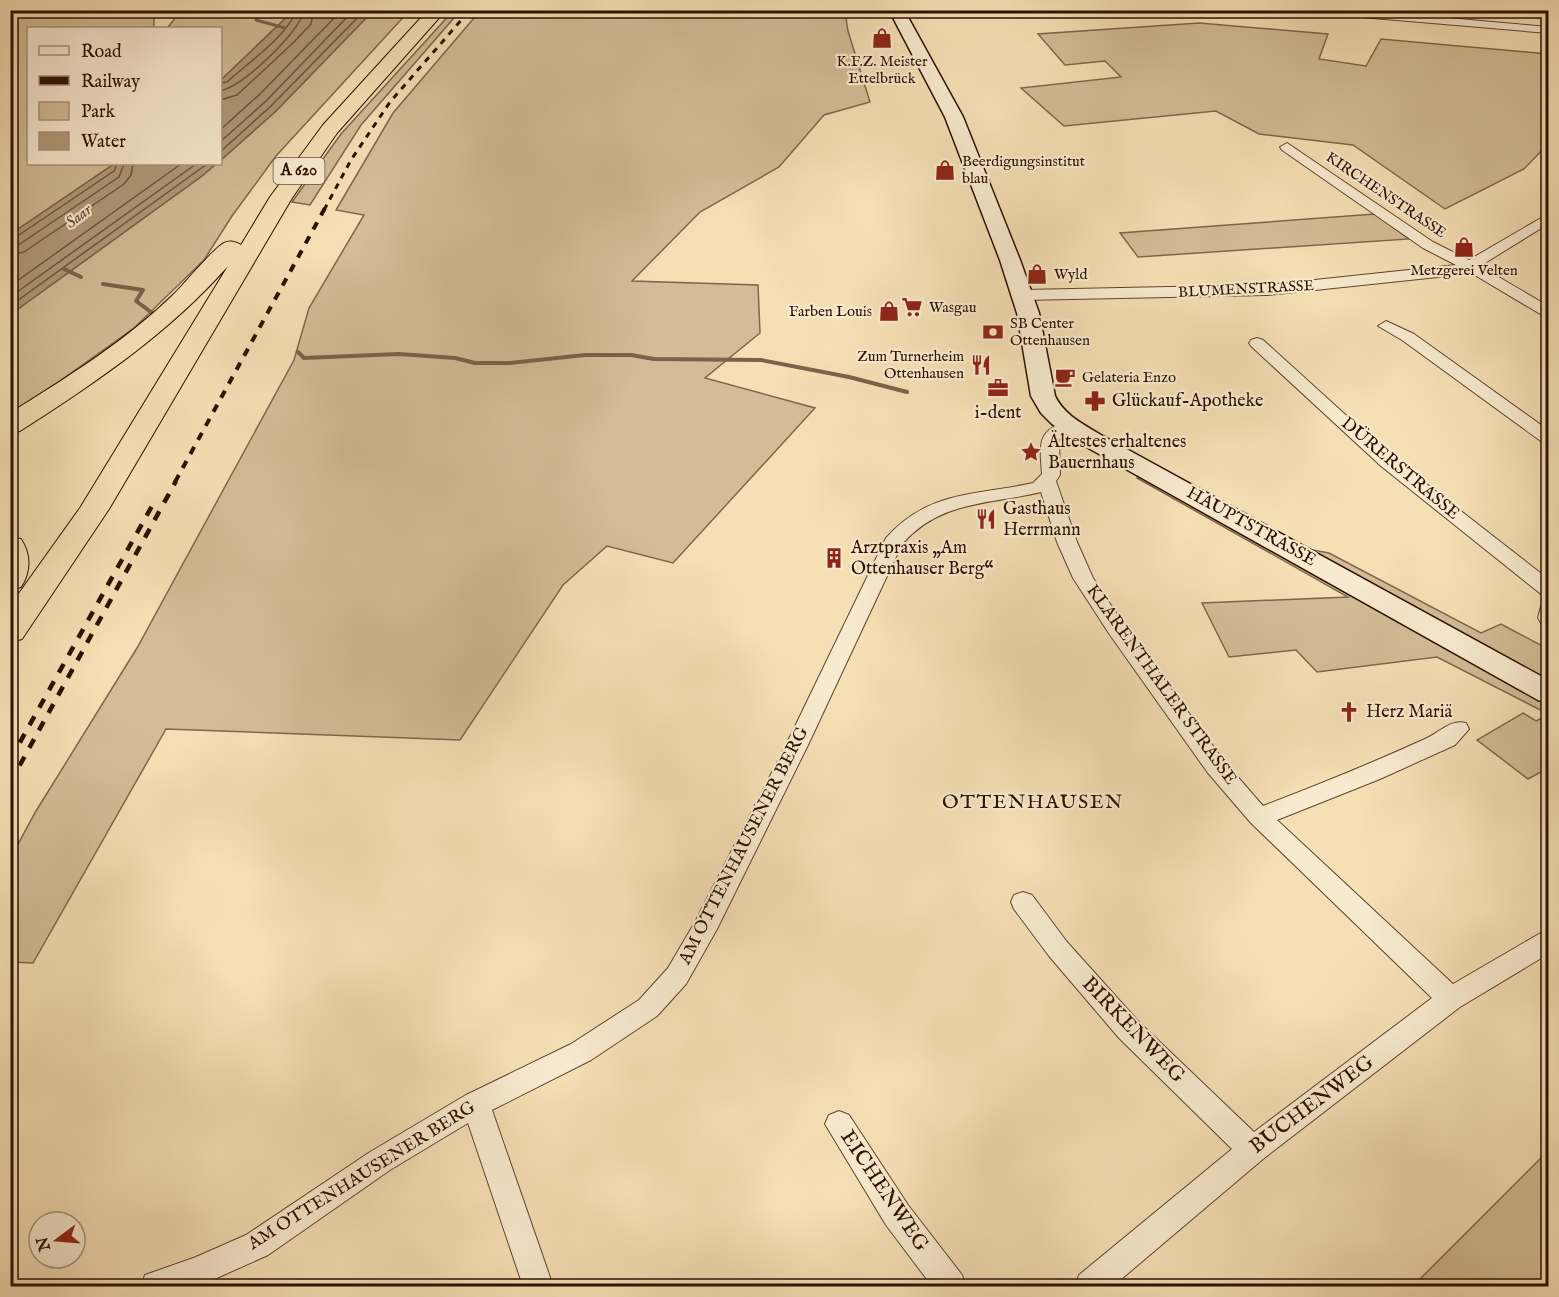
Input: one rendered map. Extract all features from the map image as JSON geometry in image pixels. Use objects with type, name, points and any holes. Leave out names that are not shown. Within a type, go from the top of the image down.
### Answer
[{"type":"highway","name":"A 620","points":[[10,631],[20,601],[90,480],[232,246],[265,196],[318,126],[424,10]]},
{"type":"highway","name":"A 620","points":[[20,601],[94,509],[280,197],[330,129],[438,10]]},
{"type":"highway","points":[[10,425],[99,369],[140,338],[196,287],[232,246]]},
{"type":"highway","points":[[10,546],[14,566],[10,580]]},
{"type":"highway","points":[[10,638],[20,601]]},
{"type":"main road","name":"HAUPTSTRASSE","points":[[896,10],[954,117],[1023,295],[1034,339],[1042,396],[1049,408],[1069,426],[1548,693]]},
{"type":"street","points":[[787,14],[807,10]]},
{"type":"street","points":[[1314,10],[1548,30]]},
{"type":"street","points":[[1459,10],[1464,24]]},
{"type":"street","name":"KIRCHENSTRASSE","points":[[1287,147],[1428,245],[1493,278],[1548,312]]},
{"type":"street","name":"BLUMENSTRASSE","points":[[1023,295],[1267,290],[1457,270],[1469,266],[1548,218]]},
{"type":"street","points":[[1386,326],[1408,337],[1548,438]]},
{"type":"street","name":"DÜRERSTRASSE","points":[[1257,343],[1387,462],[1548,589]]},
{"type":"street","points":[[1047,481],[1051,475],[1049,442],[1052,436],[1069,426]]},
{"type":"street","name":"KLARENTHALER STRASSE","points":[[1047,481],[1067,542],[1083,578],[1117,630],[1215,767],[1259,817],[1451,999]]},
{"type":"street","name":"AM OTTENHAUSENER BERG","points":[[156,1287],[200,1271],[257,1245],[380,1161],[476,1104],[581,1052],[648,1008],[677,976],[704,929],[893,542],[905,526],[916,517],[936,507],[1039,487],[1047,481]]},
{"type":"street","points":[[1548,611],[1548,618]]},
{"type":"street","points":[[1259,817],[1372,773],[1447,739],[1458,729]]},
{"type":"street","name":"BIRKENWEG","points":[[1023,902],[1058,949],[1129,1030],[1253,1150]]},
{"type":"street","name":"BUCHENWEG","points":[[1090,1287],[1253,1150],[1451,999],[1548,941]]},
{"type":"street","points":[[476,1104],[538,1287]]},
{"type":"street","name":"EICHENWEG","points":[[839,1124],[897,1215],[951,1287]]},
{"type":"green space","points":[[186,10],[293,11],[222,79],[222,27],[168,27],[181,11]]},
{"type":"green space","points":[[777,10],[785,16],[820,11],[845,11],[848,31],[870,102],[824,115],[779,167],[700,212],[632,281],[758,285],[760,333],[705,378],[815,408],[673,563],[607,546],[563,585],[460,740],[166,729],[33,963],[11,962],[10,859],[36,811],[137,648],[294,360],[309,308],[364,215],[336,210],[393,113],[480,11]]},
{"type":"green space","points":[[11,11],[154,11],[154,27],[27,27],[27,165],[113,165],[11,234]]},
{"type":"green space","points":[[373,11],[409,11],[276,156],[232,216],[204,260],[134,328],[11,416],[11,314],[215,165],[222,165],[222,159],[276,111]]},
{"type":"green space","points":[[453,11],[460,11],[361,125],[310,205],[292,202],[341,134]]},
{"type":"green space","points":[[1199,23],[1328,34],[1319,59],[1366,66],[1381,39],[1548,54],[1548,144],[1524,169],[1445,209],[1353,145],[1259,134],[1216,111],[1064,126],[1021,88],[1121,77],[1105,61],[1065,65],[1038,34]]},
{"type":"green space","points":[[1375,214],[1409,239],[1138,257],[1120,233]]},
{"type":"green space","points":[[1140,475],[1548,703],[1548,714],[1437,657],[1317,672],[1296,650],[1229,657],[1202,603],[1348,597],[1137,478]]},
{"type":"green space","points":[[1302,548],[1329,553],[1481,633],[1501,624],[1548,649],[1548,682]]},
{"type":"green space","points":[[1523,713],[1536,721],[1544,717],[1548,720],[1548,768],[1528,779],[1477,740]]},
{"type":"green space","points":[[1548,1151],[1548,1286],[1413,1286]]},
{"type":"water","points":[[293,11],[373,11],[276,111],[222,159],[222,79]]},
{"type":"water","name":"Saar","points":[[113,165],[215,165],[11,314],[11,234]]},
{"type":"waterway","points":[[257,10],[256,20],[285,28]]},
{"type":"waterway","points":[[64,269],[81,277]]},
{"type":"waterway","points":[[103,284],[143,290],[136,301],[155,315]]},
{"type":"waterway","points":[[298,352],[304,358],[399,354],[455,358],[475,363],[510,363],[585,355],[631,355],[654,359],[761,360],[849,377],[907,392]]},
{"type":"railway","points":[[324,210],[351,160],[390,102],[470,10]]},
{"type":"railway","points":[[175,482],[325,208]]},
{"type":"railway","points":[[10,783],[176,481]]},
{"type":"railway","points":[[10,760],[152,506]]},
{"type":"place","name":"K.F.Z. Meister Ettelbrück","points":[[882,38]]},
{"type":"place","name":"Beerdigungsinstitut blau","points":[[945,170]]},
{"type":"place","name":"Metzgerei Velten","points":[[1464,247]]},
{"type":"place","name":"Wyld","points":[[1037,274]]},
{"type":"place","name":"Wasgau","points":[[912,307]]},
{"type":"place","name":"Farben Louis","points":[[889,311]]},
{"type":"place","name":"SB Center Ottenhausen","points":[[993,332]]},
{"type":"place","name":"Zum Turnerheim Ottenhausen","points":[[981,365]]},
{"type":"place","name":"Gelateria Enzo","points":[[1065,377]]},
{"type":"place","name":"i-dent","points":[[998,388]]},
{"type":"place","name":"Glückauf-Apotheke","points":[[1095,401]]},
{"type":"place","name":"Ältestes erhaltenes Bauernhaus","points":[[1031,452]]},
{"type":"place","name":"Gasthaus Herrmann","points":[[986,519]]},
{"type":"place","name":"Arztpraxis „Am Ottenhauser Berg“","points":[[834,558]]},
{"type":"place","name":"Herz Mariä","points":[[1349,712]]},
{"type":"district","name":"OTTENHAUSEN","points":[[1033,802]]}]
